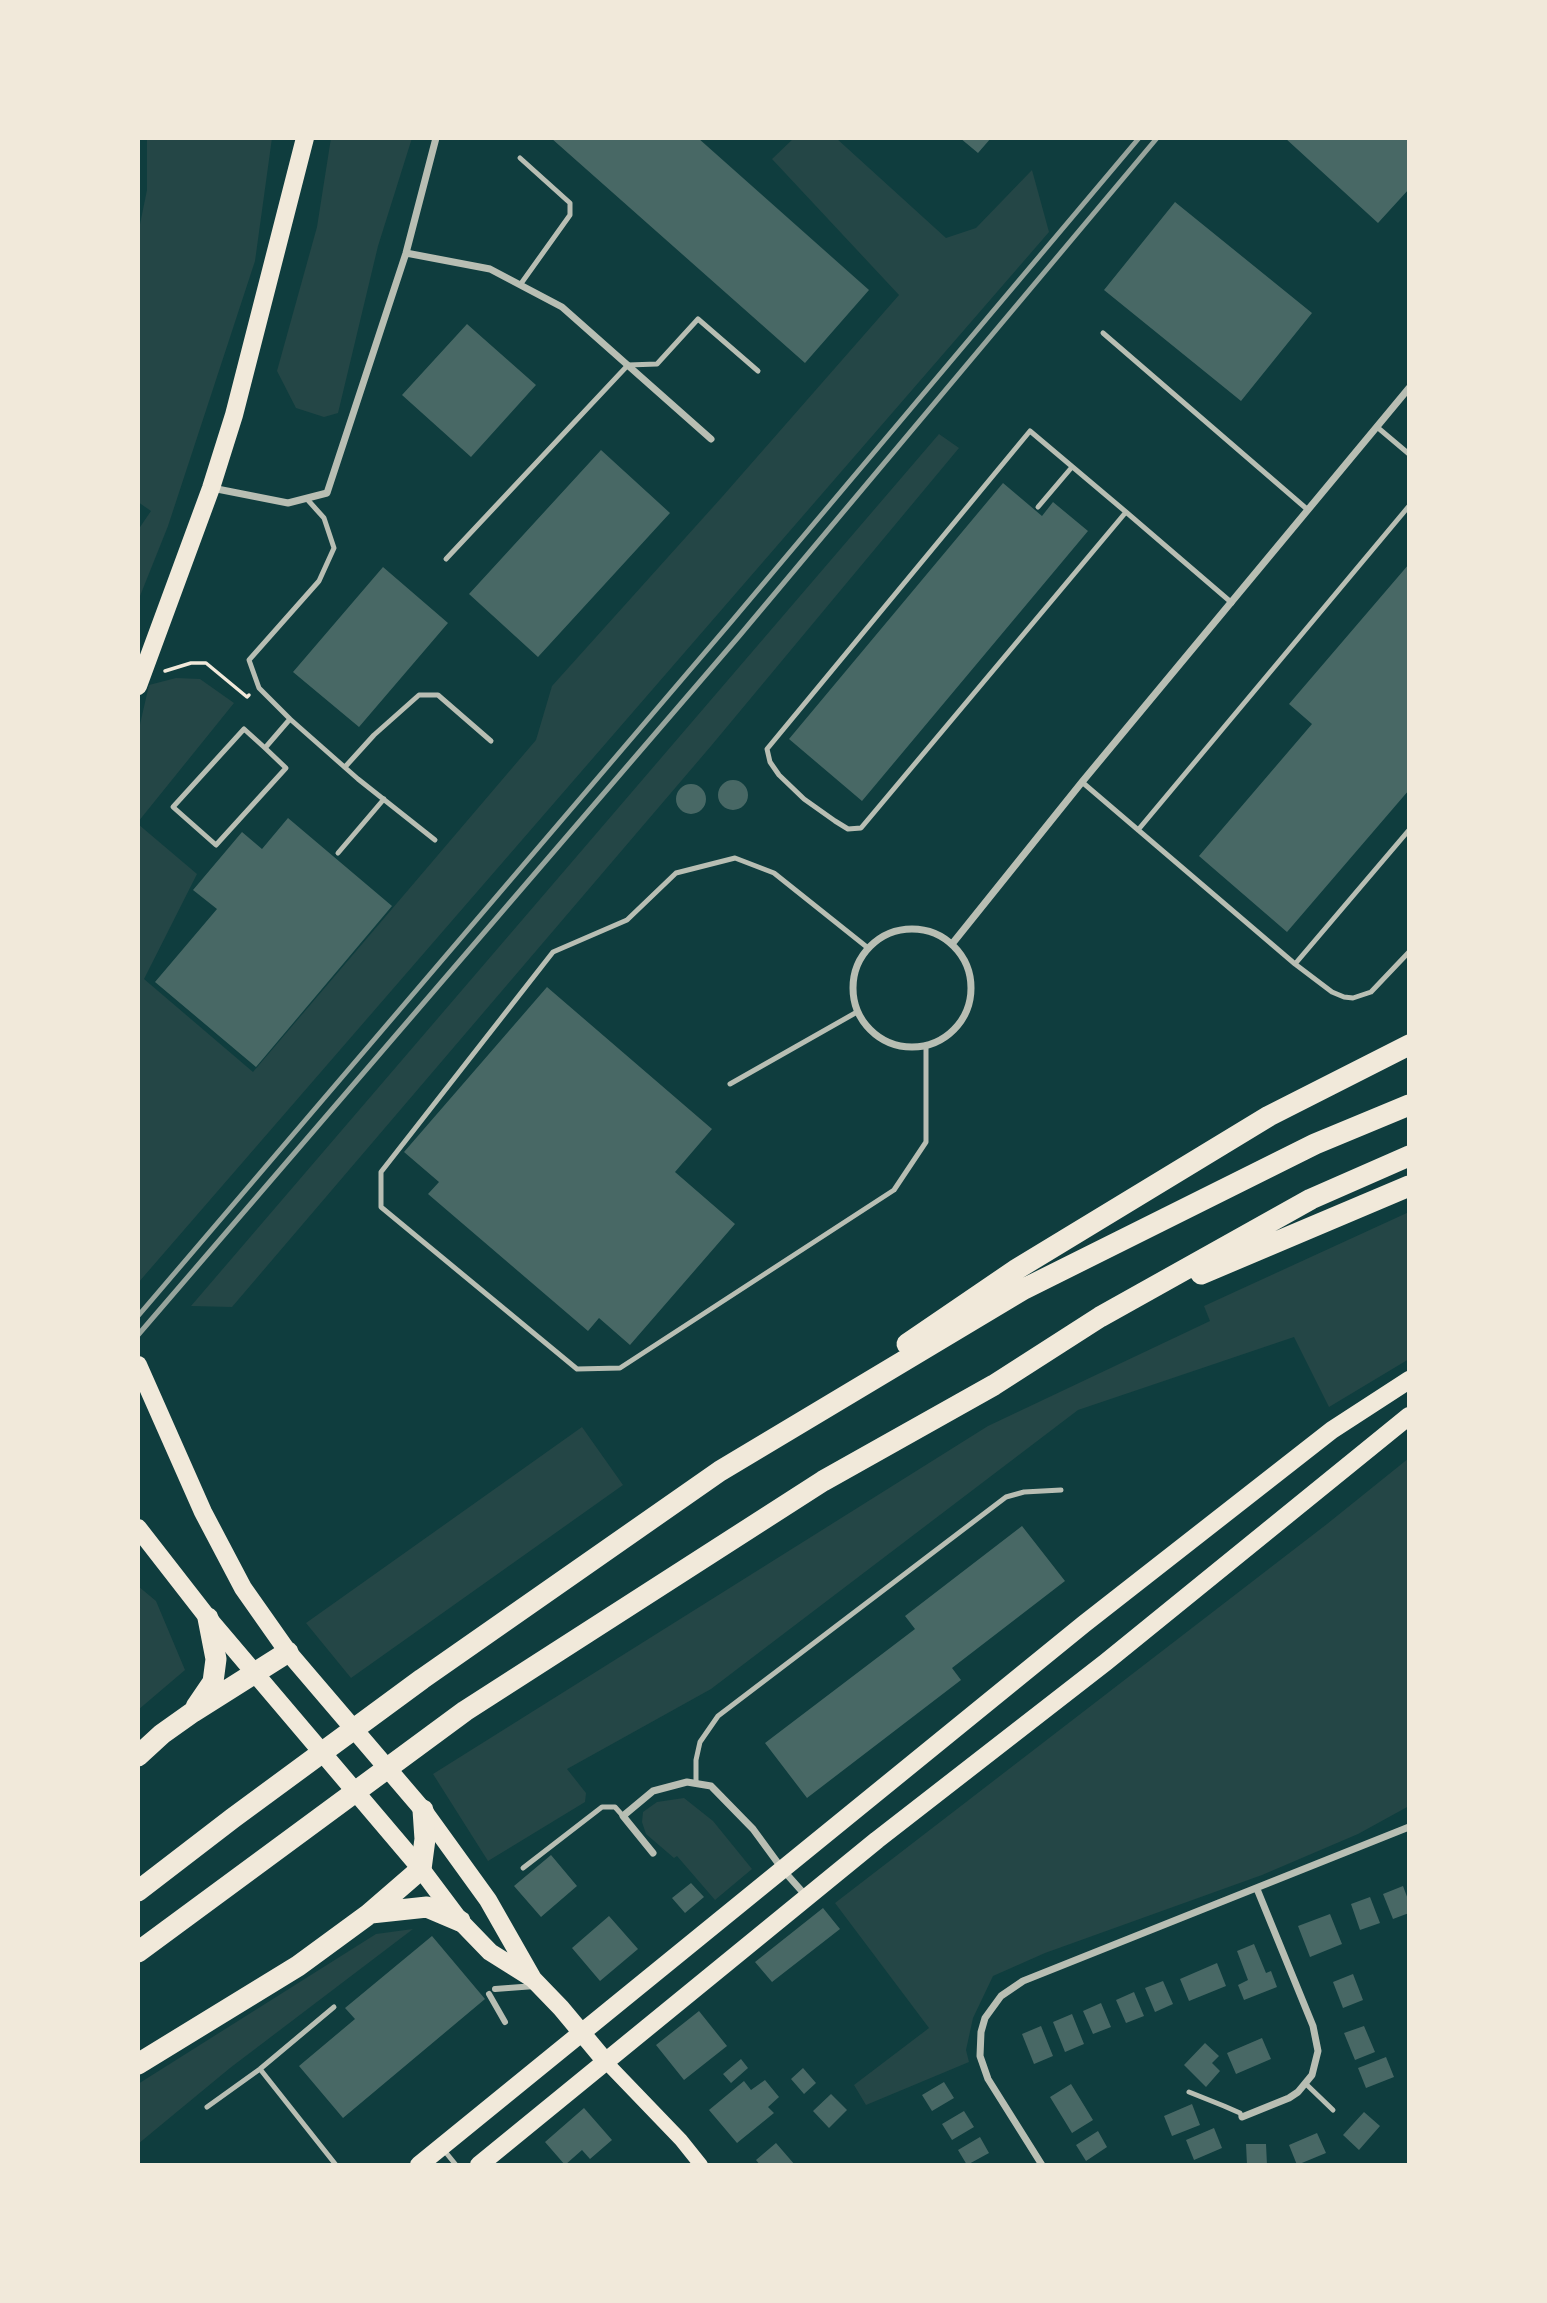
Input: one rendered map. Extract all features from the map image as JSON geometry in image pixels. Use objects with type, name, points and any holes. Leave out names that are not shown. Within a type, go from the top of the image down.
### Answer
[{"type":"highway","points":[[138,1891],[422,1679],[720,1471],[1017,1269],[1269,1116],[1409,1045]]},
{"type":"highway","points":[[720,1471],[1024,1289],[1315,1143],[1409,1105]]},
{"type":"highway","points":[[138,1952],[465,1711],[823,1481],[994,1385],[1100,1317],[1311,1199],[1409,1156]]},
{"type":"highway","points":[[1100,1317],[1409,1186]]},
{"type":"highway","points":[[193,1712],[213,1682],[216,1659],[208,1618]]},
{"type":"highway","points":[[138,1756],[162,1734],[193,1712],[288,1652]]},
{"type":"highway","points":[[138,2064],[298,1966],[369,1914],[421,1869],[425,1839],[423,1810]]},
{"type":"highway","points":[[369,1914],[390,1909],[427,1907],[460,1921]]},
{"type":"main road","points":[[140,682],[211,488],[234,415],[305,138]]},
{"type":"main road","points":[[138,1365],[204,1512],[243,1588],[288,1652],[423,1810],[488,1900],[536,1982],[701,2165]]},
{"type":"main road","points":[[419,2165],[1084,1624],[1332,1430],[1409,1380]]},
{"type":"main road","points":[[479,2165],[877,1840],[1106,1662],[1409,1416]]},
{"type":"main road","points":[[138,1528],[253,1673],[421,1869],[460,1921],[490,1952],[536,1982]]},
{"type":"street","points":[[211,488],[288,503],[327,493],[407,253],[436,138]]},
{"type":"street","points":[[407,253],[490,269],[562,307],[711,439]]},
{"type":"street","points":[[952,944],[1082,782],[1409,388]]},
{"type":"street","points":[[918,929],[936,934],[952,944],[964,958],[972,993],[967,1012],[957,1027],[943,1039],[926,1046],[909,1048],[886,1041],[866,1026],[857,1012],[853,979],[868,948],[882,937],[900,930],[918,929]]},
{"type":"street","points":[[653,1853],[623,1816],[653,1791],[696,1782],[711,1786],[753,1829],[807,1897]]},
{"type":"street","points":[[1042,2165],[984,2068],[981,2056],[981,2032],[1000,1996],[1023,1980],[1409,1827]]},
{"type":"street","points":[[1242,2117],[1289,2098],[1306,2084],[1316,2064],[1317,2039],[1257,1889]]},
{"type":"street","points":[[505,2022],[492,1992],[536,1982]]},
{"type":"lane","points":[[520,158],[570,203],[570,215],[520,285]]},
{"type":"lane","points":[[446,559],[628,365],[657,363],[698,319],[758,372]]},
{"type":"lane","points":[[1103,333],[1308,510]]},
{"type":"lane","points":[[1377,427],[1409,454]]},
{"type":"lane","points":[[1126,512],[861,828],[848,829],[804,799],[779,775],[770,762],[767,749],[1030,431],[1126,512],[1231,603]]},
{"type":"lane","points":[[1038,507],[1072,467]]},
{"type":"lane","points":[[306,498],[324,518],[334,548],[319,580],[249,660],[259,688],[289,719],[435,840]]},
{"type":"lane","points":[[1138,830],[1409,506]]},
{"type":"lane","points":[[345,767],[374,735],[419,695],[438,695],[491,741]]},
{"type":"lane","points":[[265,748],[289,719]]},
{"type":"lane","points":[[244,729],[265,748],[286,768],[216,845],[173,807],[244,729]]},
{"type":"lane","points":[[1082,782],[1295,964],[1332,992],[1353,998],[1371,992],[1409,952]]},
{"type":"lane","points":[[338,853],[384,799]]},
{"type":"lane","points":[[1295,964],[1409,830]]},
{"type":"lane","points":[[868,948],[774,873],[735,858],[676,873],[628,919],[553,953],[381,1172],[381,1207],[577,1369],[620,1368],[894,1190],[926,1142],[926,1046]]},
{"type":"lane","points":[[730,1084],[857,1012]]},
{"type":"lane","points":[[696,1782],[696,1760],[700,1742],[718,1716],[1006,1497],[1024,1492],[1061,1490]]},
{"type":"lane","points":[[523,1868],[602,1807],[615,1807],[623,1816]]},
{"type":"lane","points":[[208,2107],[260,2069],[334,2007]]},
{"type":"lane","points":[[260,2069],[336,2165]]},
{"type":"lane","points":[[1306,2084],[1333,2110]]},
{"type":"lane","points":[[1189,2092],[1240,2113],[1242,2117]]},
{"type":"lane","points":[[441,2147],[456,2165]]},
{"type":"path","points":[[140,682],[191,663],[206,663],[247,697],[259,688]]},
{"type":"shaded area","points":[[147,138],[272,138],[255,261],[168,526],[138,601],[138,530],[151,511],[138,502],[138,234],[147,190]]},
{"type":"shaded area","points":[[331,138],[412,138],[378,246],[338,413],[324,417],[296,408],[277,371],[317,227]]},
{"type":"shaded area","points":[[794,138],[836,138],[946,238],[976,228],[1032,170],[1049,232],[138,1283],[138,824],[197,874],[144,979],[253,1072],[536,740],[552,686],[899,295],[772,159]]},
{"type":"shaded area","points":[[939,434],[959,448],[711,746],[232,1307],[191,1306]]},
{"type":"shaded area","points":[[176,678],[200,679],[234,703],[138,822],[138,733],[149,685]]},
{"type":"shaded area","points":[[1409,1212],[1409,1359],[1329,1407],[1294,1337],[1078,1410],[711,1689],[567,1769],[586,1793],[585,1802],[488,1861],[433,1774],[988,1426],[1210,1321],[1204,1306]]},
{"type":"shaded area","points":[[582,1427],[623,1485],[351,1678],[306,1623]]},
{"type":"shaded area","points":[[1409,1458],[1409,1806],[1358,1834],[1262,1875],[1045,1953],[993,1976],[973,2018],[966,2050],[969,2062],[866,2105],[854,2085],[929,2028],[835,1903]]},
{"type":"shaded area","points":[[138,1586],[156,1601],[185,1670],[138,1710]]},
{"type":"shaded area","points":[[684,1798],[713,1821],[752,1869],[715,1900],[677,1856],[674,1858],[646,1834],[642,1822],[643,1812],[657,1802]]},
{"type":"shaded area","points":[[413,1929],[230,2068],[138,2144],[138,2084],[376,1934]]},
{"type":"building","points":[[551,138],[698,138],[869,290],[805,363]]},
{"type":"building","points":[[960,138],[991,138],[978,153]]},
{"type":"building","points":[[1285,138],[1409,138],[1409,189],[1378,223]]},
{"type":"building","points":[[1175,202],[1312,313],[1241,401],[1104,290]]},
{"type":"building","points":[[467,324],[536,385],[471,457],[402,395]]},
{"type":"building","points":[[601,450],[670,513],[538,657],[469,594]]},
{"type":"building","points":[[1003,483],[1042,516],[1053,502],[1088,531],[862,801],[789,739]]},
{"type":"building","points":[[1409,564],[1409,790],[1287,932],[1199,856],[1312,724],[1289,704]]},
{"type":"building","points":[[383,567],[448,623],[359,727],[293,672]]},
{"type":"building","points":[[733,780],[744,784],[748,795],[744,806],[733,810],[722,806],[718,795],[722,784]]},
{"type":"building","points":[[691,784],[702,788],[706,799],[702,810],[691,814],[680,810],[676,799],[680,788]]},
{"type":"building","points":[[288,818],[392,906],[256,1067],[155,982],[217,909],[193,890],[242,832],[262,849]]},
{"type":"building","points":[[547,987],[712,1129],[675,1172],[735,1224],[630,1345],[599,1318],[588,1331],[428,1194],[439,1182],[404,1152]]},
{"type":"building","points":[[1022,1526],[1065,1581],[952,1668],[961,1680],[807,1798],[765,1743],[915,1629],[905,1616]]},
{"type":"building","points":[[551,1855],[577,1886],[541,1917],[514,1886]]},
{"type":"building","points":[[691,1883],[704,1897],[685,1913],[672,1898]]},
{"type":"building","points":[[1403,1886],[1409,1902],[1409,1913],[1393,1919],[1383,1894]]},
{"type":"building","points":[[1370,1897],[1380,1923],[1360,1930],[1351,1904]]},
{"type":"building","points":[[823,1908],[840,1929],[772,1982],[755,1962]]},
{"type":"building","points":[[1330,1914],[1342,1944],[1310,1957],[1298,1926]]},
{"type":"building","points":[[609,1916],[638,1949],[600,1981],[572,1948]]},
{"type":"building","points":[[432,1936],[485,1999],[343,2118],[299,2066],[355,2019],[345,2008]]},
{"type":"building","points":[[1254,1944],[1266,1973],[1271,1971],[1277,1987],[1244,2000],[1238,1985],[1248,1980],[1237,1951]]},
{"type":"building","points":[[1217,1963],[1226,1986],[1189,2001],[1180,1979]]},
{"type":"building","points":[[1353,1974],[1363,2000],[1343,2008],[1333,1982]]},
{"type":"building","points":[[1163,1981],[1173,2004],[1155,2012],[1145,1988]]},
{"type":"building","points":[[1134,1992],[1144,2016],[1126,2023],[1116,2000]]},
{"type":"building","points":[[1101,2003],[1111,2027],[1093,2034],[1083,2011]]},
{"type":"building","points":[[699,2011],[727,2046],[684,2080],[656,2045]]},
{"type":"building","points":[[1072,2014],[1084,2044],[1065,2052],[1053,2022]]},
{"type":"building","points":[[1041,2026],[1053,2056],[1034,2064],[1022,2034]]},
{"type":"building","points":[[1364,2026],[1375,2052],[1355,2060],[1344,2033]]},
{"type":"building","points":[[1262,2038],[1271,2059],[1236,2074],[1227,2053]]},
{"type":"building","points":[[1205,2043],[1219,2056],[1212,2063],[1220,2071],[1206,2087],[1184,2065]]},
{"type":"building","points":[[1386,2057],[1394,2077],[1366,2088],[1358,2068]]},
{"type":"building","points":[[741,2059],[748,2068],[731,2083],[723,2074]]},
{"type":"building","points":[[803,2068],[816,2083],[804,2094],[791,2079]]},
{"type":"building","points":[[765,2080],[779,2097],[768,2107],[774,2113],[737,2143],[709,2110],[744,2081],[751,2090]]},
{"type":"building","points":[[944,2082],[954,2098],[932,2111],[922,2095]]},
{"type":"building","points":[[1071,2084],[1093,2120],[1072,2133],[1050,2097]]},
{"type":"building","points":[[831,2094],[847,2110],[829,2128],[813,2111]]},
{"type":"building","points":[[1192,2104],[1200,2125],[1172,2136],[1164,2116]]},
{"type":"building","points":[[584,2108],[612,2140],[590,2159],[582,2150],[565,2165],[545,2142]]},
{"type":"building","points":[[964,2111],[974,2127],[952,2140],[942,2124]]},
{"type":"building","points":[[1364,2112],[1380,2126],[1359,2150],[1343,2135]]},
{"type":"building","points":[[1214,2128],[1222,2148],[1194,2160],[1186,2140]]},
{"type":"building","points":[[1098,2131],[1107,2147],[1086,2161],[1076,2145]]},
{"type":"building","points":[[1317,2133],[1326,2153],[1297,2165],[1289,2145]]},
{"type":"building","points":[[980,2137],[989,2153],[967,2165],[958,2150]]},
{"type":"building","points":[[776,2143],[795,2165],[760,2165],[756,2160]]},
{"type":"building","points":[[1246,2144],[1266,2144],[1267,2165],[1247,2165]]},
{"type":"railway","points":[[138,1316],[731,622],[1139,138]]},
{"type":"railway","points":[[138,1335],[740,635],[1157,138]]}]
